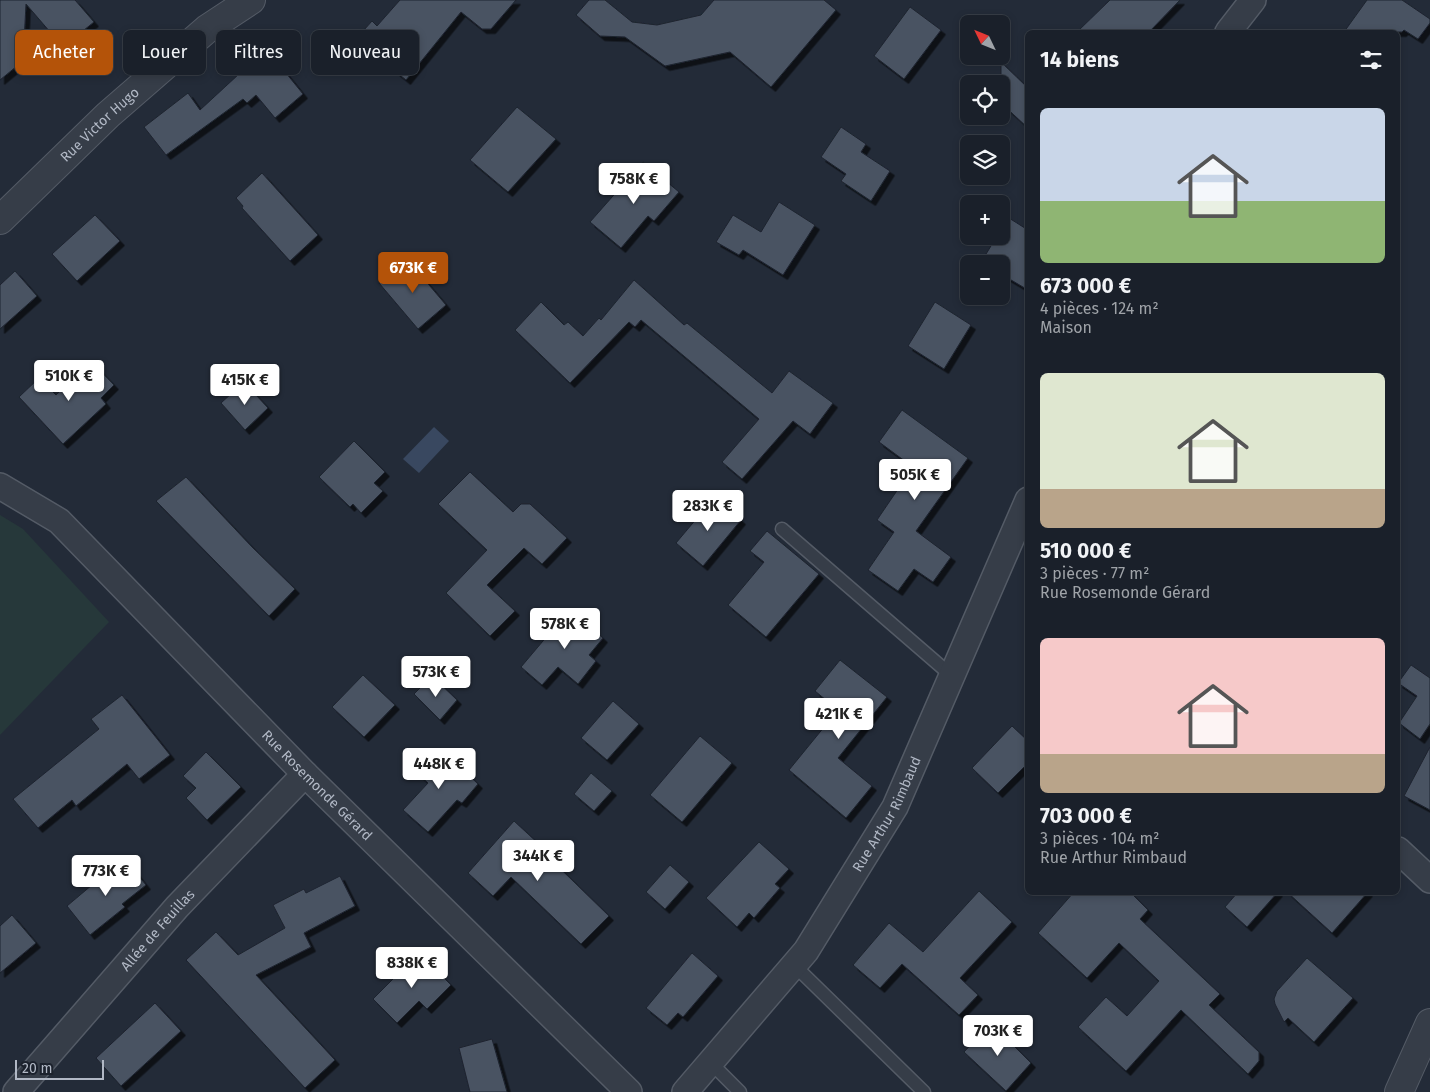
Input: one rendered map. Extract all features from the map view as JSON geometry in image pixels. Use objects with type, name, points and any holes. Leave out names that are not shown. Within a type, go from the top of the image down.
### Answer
[{"type":"street","name":"Rue Victor Hugo","points":[[0,220],[115,109],[207,29],[251,0]]},
{"type":"street","points":[[1230,30],[1254,0]]},
{"type":"street","name":"Rue Rosemonde Gérard","points":[[0,486],[59,521],[305,774],[629,1092]]},
{"type":"street","name":"Rue Arthur Rimbaud","points":[[685,1092],[806,951],[895,807],[1025,507]]},
{"type":"street","name":"Allée de Feuillas","points":[[16,1092],[177,907],[305,774]]},
{"type":"street","points":[[1400,852],[1430,880]]},
{"type":"street","points":[[1399,1092],[1430,1022]]},
{"type":"lane","points":[[782,530],[952,676]]},
{"type":"lane","points":[[794,965],[924,1092]]},
{"type":"lane","points":[[710,1062],[740,1092]]},
{"type":"shaded area","points":[[0,515],[23,529],[109,622],[0,735]]},
{"type":"water","points":[[434,427],[449,441],[419,473],[403,459]]},
{"type":"building","points":[[0,0],[75,0],[94,22],[84,30],[48,30],[26,4],[25,30],[15,30],[15,68],[0,80]]},
{"type":"building","points":[[400,0],[516,0],[491,29],[482,29],[461,12],[419,64],[419,30],[364,30],[372,21],[377,26]]},
{"type":"building","points":[[589,0],[605,0],[632,22],[657,25],[701,15],[714,0],[824,0],[836,10],[771,87],[730,52],[665,66],[625,37],[600,36],[576,15]]},
{"type":"building","points":[[1110,0],[1180,0],[1151,30],[1079,30]]},
{"type":"building","points":[[1367,0],[1402,0],[1430,19],[1430,23],[1418,39],[1404,30],[1400,32],[1400,30],[1345,30]]},
{"type":"building","points":[[910,7],[941,30],[904,79],[874,56]]},
{"type":"building","points":[[1001,65],[1004,65],[1025,85],[1025,125],[1010,111],[1010,75],[1001,75]]},
{"type":"building","points":[[238,75],[288,75],[303,94],[275,118],[256,95],[247,103],[243,99],[166,155],[144,127],[188,93],[200,110]]},
{"type":"building","points":[[400,75],[410,75],[406,80]]},
{"type":"building","points":[[517,107],[556,139],[508,192],[470,160]]},
{"type":"building","points":[[841,127],[866,144],[861,152],[890,171],[871,201],[841,181],[846,174],[821,157]]},
{"type":"building","points":[[643,162],[679,192],[654,221],[648,216],[621,248],[590,222]]},
{"type":"building","points":[[262,173],[318,235],[290,261],[242,208],[243,206],[236,198]]},
{"type":"building","points":[[779,202],[815,225],[783,275],[743,250],[739,255],[716,242],[733,215],[761,232]]},
{"type":"building","points":[[95,215],[120,241],[77,281],[52,254]]},
{"type":"building","points":[[1010,219],[1025,228],[1025,288],[1010,279],[1010,255],[985,255],[992,245],[1010,245]]},
{"type":"building","points":[[407,259],[446,305],[418,329],[379,283]]},
{"type":"building","points":[[15,271],[37,296],[0,329],[0,285]]},
{"type":"building","points":[[634,280],[684,325],[687,323],[772,393],[789,371],[833,403],[810,434],[793,421],[742,479],[722,462],[759,419],[641,320],[635,327],[629,322],[570,383],[515,330],[541,302],[564,325],[568,322],[583,336],[599,318],[601,320]]},
{"type":"building","points":[[935,302],[971,325],[944,369],[908,346]]},
{"type":"building","points":[[91,361],[114,385],[101,398],[106,404],[63,444],[19,397],[39,378],[56,395]]},
{"type":"building","points":[[244,382],[268,408],[245,430],[221,403]]},
{"type":"building","points":[[902,410],[968,458],[916,531],[951,557],[933,582],[914,569],[898,591],[868,570],[894,532],[877,520],[913,467],[879,442]]},
{"type":"building","points":[[354,441],[385,472],[374,483],[383,491],[361,513],[353,504],[350,507],[319,477]]},
{"type":"building","points":[[470,472],[513,512],[521,504],[530,504],[567,538],[542,564],[524,548],[487,585],[515,611],[490,636],[446,593],[487,550],[438,504]]},
{"type":"building","points":[[186,477],[252,547],[295,589],[269,616],[156,501]]},
{"type":"building","points":[[714,498],[741,520],[703,566],[676,543]]},
{"type":"building","points":[[767,531],[819,574],[766,637],[728,605],[764,562],[750,551]]},
{"type":"building","points":[[570,609],[603,638],[589,655],[596,661],[578,684],[558,667],[542,685],[521,667]]},
{"type":"building","points":[[840,660],[887,697],[838,758],[872,786],[846,818],[789,770],[838,710],[815,691]]},
{"type":"building","points":[[1411,665],[1430,678],[1430,724],[1420,739],[1400,724],[1417,696],[1400,684],[1400,680]]},
{"type":"building","points":[[363,675],[395,705],[364,737],[332,707]]},
{"type":"building","points":[[432,676],[457,700],[440,720],[414,694]]},
{"type":"building","points":[[122,695],[170,755],[139,779],[127,764],[76,806],[72,800],[38,828],[13,799],[99,729],[91,719]]},
{"type":"building","points":[[613,701],[639,724],[607,760],[581,738]]},
{"type":"building","points":[[1012,726],[1025,738],[1025,766],[998,793],[972,768]]},
{"type":"building","points":[[700,736],[732,763],[682,822],[650,795]]},
{"type":"building","points":[[1430,747],[1430,810],[1404,796]]},
{"type":"building","points":[[440,748],[478,784],[462,803],[457,800],[428,832],[403,810],[428,783],[417,773]]},
{"type":"building","points":[[206,752],[241,787],[207,820],[186,798],[196,788],[183,776]]},
{"type":"building","points":[[591,773],[612,791],[594,811],[574,794]]},
{"type":"building","points":[[514,821],[609,916],[581,944],[511,877],[493,896],[468,873]]},
{"type":"building","points":[[759,842],[789,869],[775,884],[780,888],[754,918],[749,913],[737,927],[706,898]]},
{"type":"building","points":[[124,858],[146,885],[122,904],[125,907],[90,935],[67,906]]},
{"type":"building","points":[[670,865],[689,882],[665,909],[646,892]]},
{"type":"building","points":[[340,876],[355,906],[304,933],[311,947],[256,975],[335,1060],[305,1088],[186,960],[216,932],[238,955],[285,928],[273,905],[304,889],[306,893]]},
{"type":"building","points":[[979,891],[1012,922],[960,978],[978,995],[959,1015],[902,964],[880,988],[853,965],[889,923],[923,952]]},
{"type":"building","points":[[1071,895],[1133,895],[1148,910],[1140,919],[1220,994],[1209,1005],[1259,1052],[1259,1061],[1248,1074],[1181,1010],[1126,1071],[1078,1027],[1106,997],[1127,1016],[1159,981],[1119,943],[1087,978],[1038,933]]},
{"type":"building","points":[[1235,895],[1275,895],[1247,927],[1225,907]]},
{"type":"building","points":[[1290,895],[1365,895],[1332,933]]},
{"type":"building","points":[[12,915],[36,943],[0,973],[0,926]]},
{"type":"building","points":[[419,953],[451,985],[427,1009],[419,1001],[397,1023],[373,999]]},
{"type":"building","points":[[692,953],[718,976],[683,1017],[678,1013],[667,1025],[646,1008]]},
{"type":"building","points":[[1307,958],[1353,998],[1314,1042],[1288,1018],[1284,1022],[1274,999],[1277,991]]},
{"type":"building","points":[[155,1003],[181,1031],[121,1086],[96,1058]]},
{"type":"building","points":[[991,1023],[1031,1063],[1006,1091],[964,1052]]},
{"type":"building","points":[[492,1039],[507,1092],[470,1092],[459,1048]]}]
